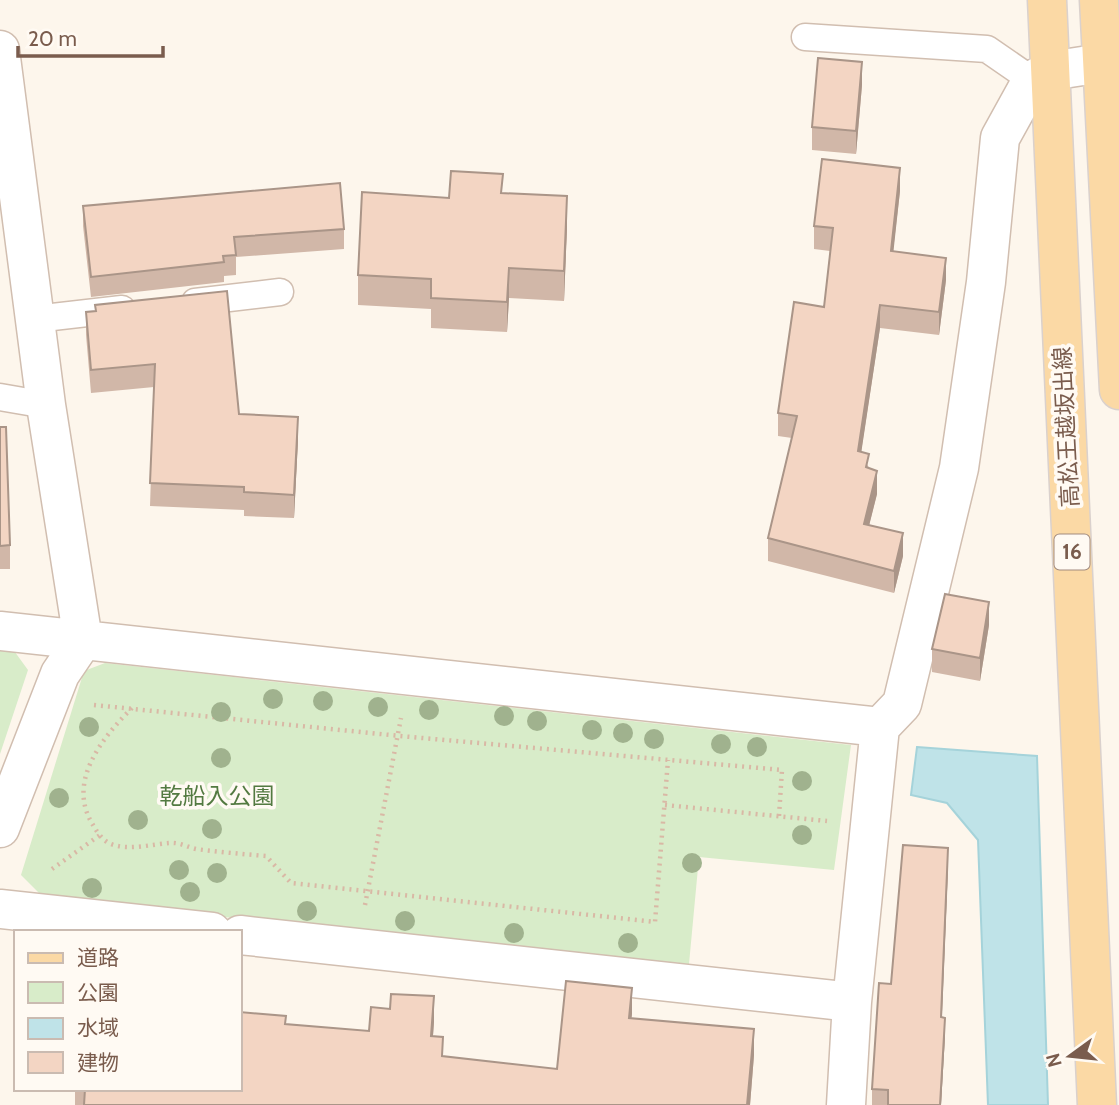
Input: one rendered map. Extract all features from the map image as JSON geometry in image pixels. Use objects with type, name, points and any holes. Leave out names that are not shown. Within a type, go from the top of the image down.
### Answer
[{"type":"main road","name":"高松王越坂出線","points":[[1047,0],[1041,75],[1097,1105]]},
{"type":"main road","points":[[1099,0],[1119,390]]},
{"type":"street","points":[[0,50],[46,405],[83,640],[60,674],[0,828]]},
{"type":"street","points":[[846,1105],[852,1002],[880,727],[902,704],[959,468],[986,282],[1000,138],[1041,75],[1102,63]]},
{"type":"street","points":[[0,631],[880,727]]},
{"type":"street","points":[[0,909],[194,930]]},
{"type":"street","points":[[242,935],[852,1002]]},
{"type":"lane","points":[[805,37],[986,49],[1041,75]]},
{"type":"lane","points":[[171,304],[280,292]]},
{"type":"lane","points":[[35,319],[144,307]]},
{"type":"lane","points":[[0,397],[46,405]]},
{"type":"path","points":[[362,948],[366,892],[400,736],[406,675]]},
{"type":"path","points":[[49,700],[400,736],[782,770],[779,816]]},
{"type":"path","points":[[132,708],[106,733],[87,766],[84,797],[89,820],[111,844],[151,847],[172,842],[193,848],[265,856],[291,883],[655,922],[668,760]]},
{"type":"path","points":[[665,805],[869,825]]},
{"type":"path","points":[[40,867],[54,869],[100,835]]},
{"type":"green space","points":[[0,647],[12,648],[28,670],[0,754]]},
{"type":"green space","name":"乾船入公園","points":[[105,663],[851,745],[834,870],[699,857],[689,964],[45,899],[21,875],[84,671]]},
{"type":"water","points":[[917,747],[1037,756],[1048,1105],[988,1105],[978,840],[947,803],[911,795]]},
{"type":"building","points":[[818,58],[862,62],[856,131],[812,127]]},
{"type":"building","points":[[822,159],[900,168],[891,251],[946,258],[939,312],[880,305],[858,451],[869,454],[866,467],[877,471],[864,524],[903,533],[894,571],[768,538],[797,416],[778,413],[794,302],[824,307],[833,228],[814,226]]},
{"type":"building","points":[[451,171],[503,174],[501,193],[567,196],[564,271],[509,268],[507,302],[431,298],[431,279],[358,275],[362,192],[449,198]]},
{"type":"building","points":[[340,183],[344,229],[234,237],[236,255],[223,256],[224,262],[91,277],[83,206]]},
{"type":"building","points":[[227,291],[239,414],[298,417],[294,495],[244,492],[244,487],[150,483],[155,364],[91,370],[86,312],[96,311],[95,305]]},
{"type":"building","points":[[0,427],[6,427],[10,545],[0,546]]},
{"type":"building","points":[[945,594],[989,602],[980,658],[932,649]]},
{"type":"building","points":[[903,845],[948,848],[941,1017],[945,1018],[940,1105],[888,1105],[888,1090],[872,1089],[879,983],[891,984]]},
{"type":"building","points":[[566,981],[632,988],[629,1018],[754,1029],[747,1105],[84,1105],[85,1091],[242,1091],[242,1012],[286,1016],[285,1024],[369,1031],[371,1007],[390,1009],[391,994],[434,996],[431,1036],[443,1037],[442,1056],[557,1069]]}]
